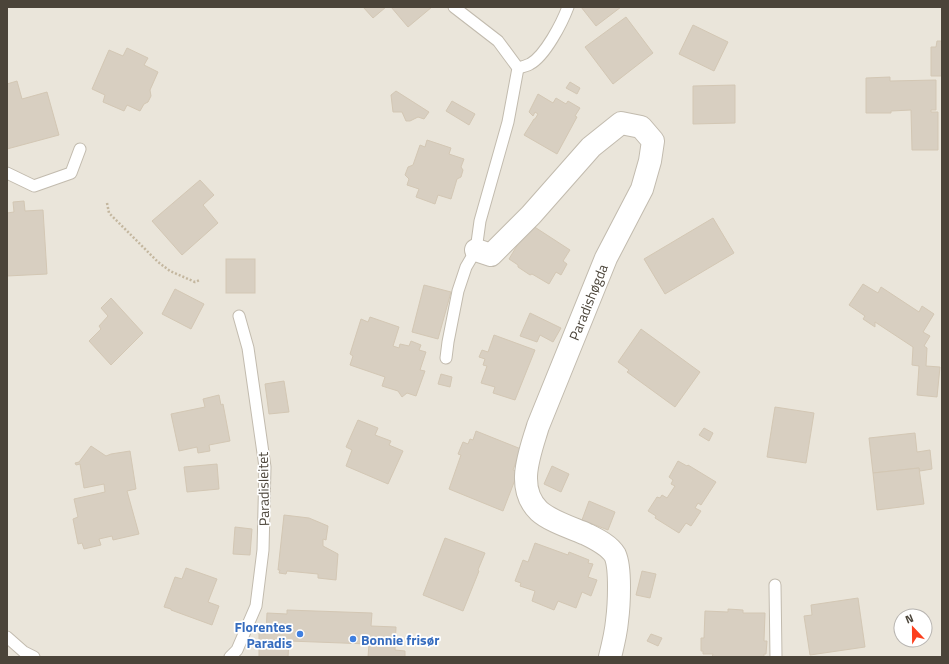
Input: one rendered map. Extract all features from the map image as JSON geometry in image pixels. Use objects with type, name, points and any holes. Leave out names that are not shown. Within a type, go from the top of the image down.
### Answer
[{"type":"street","name":"Paradishøgda","points":[[476,250],[491,255],[531,215],[591,147],[621,124],[641,126],[653,140],[650,161],[642,189],[606,258],[538,426],[529,454],[525,480],[528,496],[539,511],[550,518],[595,539],[610,549],[615,556],[619,574],[618,622],[610,657]]},
{"type":"lane","points":[[446,358],[458,291],[466,267],[476,250],[480,221],[508,122],[518,68],[498,41],[454,7]]},
{"type":"lane","points":[[518,68],[530,64],[544,51],[556,32],[568,7]]},
{"type":"lane","points":[[7,173],[34,186],[71,173],[80,149]]},
{"type":"lane","name":"Paradisleitet","points":[[230,657],[237,650],[256,606],[263,542],[265,468],[248,348],[238,316]]},
{"type":"lane","points":[[775,585],[776,657]]},
{"type":"lane","points":[[7,637],[24,652],[34,657]]},
{"type":"path","points":[[107,202],[109,213],[158,262],[170,271],[195,282],[200,280]]},
{"type":"shaded area","points":[[7,7],[942,7],[942,657],[7,657]]},
{"type":"building","points":[[363,7],[386,7],[373,18]]},
{"type":"building","points":[[391,7],[432,7],[408,27]]},
{"type":"building","points":[[581,7],[621,7],[596,26]]},
{"type":"building","points":[[626,17],[653,53],[613,84],[585,47]]},
{"type":"building","points":[[693,25],[728,42],[714,71],[679,54]]},
{"type":"building","points":[[937,41],[942,41],[942,76],[931,76],[931,47],[936,47]]},
{"type":"building","points":[[127,48],[148,58],[144,65],[158,72],[150,90],[151,96],[140,111],[127,105],[124,111],[103,102],[105,95],[92,89],[109,50],[123,56]]},
{"type":"building","points":[[890,77],[890,81],[936,80],[936,110],[931,110],[931,112],[938,112],[938,150],[912,150],[911,110],[891,111],[891,113],[866,113],[866,78]]},
{"type":"building","points":[[17,81],[22,99],[47,92],[59,135],[7,149],[7,84]]},
{"type":"building","points":[[570,82],[580,88],[577,94],[566,88]]},
{"type":"building","points":[[735,85],[735,123],[693,124],[693,86]]},
{"type":"building","points":[[396,91],[429,112],[424,119],[418,117],[410,121],[406,121],[402,112],[393,112],[391,95]]},
{"type":"building","points":[[538,94],[553,103],[556,98],[566,104],[568,101],[580,108],[575,116],[577,117],[557,154],[524,135],[538,114],[535,112],[533,116],[529,112]]},
{"type":"building","points":[[452,101],[475,114],[469,125],[446,111]]},
{"type":"building","points":[[427,140],[451,148],[449,154],[464,159],[461,167],[463,170],[461,177],[457,179],[451,199],[438,195],[435,204],[416,197],[419,189],[407,185],[409,179],[405,175],[408,167],[413,165],[420,145],[425,147]]},
{"type":"building","points":[[200,180],[214,195],[203,205],[218,223],[182,255],[152,221]]},
{"type":"building","points":[[24,201],[25,211],[43,210],[47,274],[7,276],[7,213],[14,212],[13,202]]},
{"type":"building","points":[[713,218],[734,253],[665,294],[644,259]]},
{"type":"building","points":[[530,224],[570,250],[563,261],[567,264],[561,275],[556,272],[549,284],[532,274],[530,275],[509,259]]},
{"type":"building","points":[[226,259],[255,259],[255,293],[226,293]]},
{"type":"building","points":[[863,284],[878,293],[881,287],[919,312],[922,306],[934,314],[923,332],[930,336],[924,346],[927,348],[926,366],[940,367],[937,397],[917,395],[919,366],[912,365],[913,347],[875,322],[875,327],[863,319],[865,316],[849,305]]},
{"type":"building","points":[[424,285],[451,292],[438,339],[412,332]]},
{"type":"building","points":[[175,289],[204,304],[191,329],[162,314]]},
{"type":"building","points":[[111,298],[143,333],[111,365],[89,341],[101,329],[99,326],[108,316],[101,308]]},
{"type":"building","points":[[530,313],[561,328],[553,342],[540,335],[537,342],[520,336]]},
{"type":"building","points":[[370,317],[399,327],[393,346],[399,348],[400,344],[409,346],[411,341],[421,345],[419,350],[426,352],[420,370],[425,371],[416,396],[407,393],[402,397],[398,391],[382,386],[385,377],[350,365],[353,356],[350,354],[361,319],[368,322]]},
{"type":"building","points":[[641,329],[700,372],[675,407],[627,372],[629,370],[618,362]]},
{"type":"building","points":[[494,335],[535,350],[515,400],[493,393],[495,387],[481,383],[487,366],[483,365],[485,359],[479,357],[482,350],[488,352]]},
{"type":"building","points":[[441,374],[452,377],[450,387],[438,384]]},
{"type":"building","points":[[284,381],[289,412],[269,414],[265,384]]},
{"type":"building","points":[[219,395],[221,405],[223,404],[230,441],[209,445],[210,451],[198,453],[197,447],[179,451],[171,414],[205,407],[203,399]]},
{"type":"building","points":[[775,407],[814,413],[806,463],[767,457]]},
{"type":"building","points":[[358,420],[378,428],[375,435],[391,441],[389,445],[403,451],[388,484],[346,466],[352,450],[346,447]]},
{"type":"building","points":[[704,428],[713,433],[709,441],[699,435]]},
{"type":"building","points":[[476,431],[521,449],[513,470],[518,472],[503,511],[449,489],[461,455],[458,454],[463,442],[468,444],[470,439],[473,440]]},
{"type":"building","points":[[915,433],[917,452],[930,450],[932,469],[920,471],[919,468],[873,473],[869,438]]},
{"type":"building","points":[[91,446],[106,456],[130,451],[136,489],[127,491],[139,534],[113,540],[112,536],[99,539],[101,545],[84,549],[82,543],[78,544],[73,519],[78,517],[74,499],[105,492],[104,484],[84,488],[80,464],[76,465],[75,463],[79,462]]},
{"type":"building","points":[[678,461],[687,466],[688,465],[716,482],[701,505],[698,503],[695,508],[701,511],[691,526],[686,523],[679,533],[655,518],[656,516],[648,511],[657,497],[660,498],[662,495],[667,498],[675,486],[671,484],[673,480],[669,477]]},
{"type":"building","points":[[217,464],[219,489],[187,492],[184,467]]},
{"type":"building","points":[[552,466],[569,474],[561,492],[544,484]]},
{"type":"building","points":[[919,468],[924,504],[877,510],[873,473]]},
{"type":"building","points":[[589,501],[615,512],[608,530],[582,520]]},
{"type":"building","points":[[284,515],[309,518],[328,526],[326,540],[323,539],[323,546],[338,554],[336,580],[318,578],[318,574],[287,571],[286,574],[279,573],[280,570],[278,570]]},
{"type":"building","points":[[235,527],[252,529],[250,555],[233,554]]},
{"type":"building","points":[[445,538],[485,553],[463,611],[423,595]]},
{"type":"building","points":[[535,543],[568,555],[569,552],[589,560],[588,563],[593,564],[588,577],[597,580],[591,596],[582,592],[576,608],[558,601],[554,610],[532,601],[535,591],[520,586],[521,583],[515,581],[523,560],[528,562]]},
{"type":"building","points":[[186,568],[217,579],[208,602],[219,606],[212,625],[164,607],[175,577],[182,579]]},
{"type":"building","points":[[642,571],[656,574],[650,598],[636,595]]},
{"type":"building","points":[[858,598],[865,647],[810,655],[804,616],[812,615],[811,605]]},
{"type":"building","points":[[728,609],[743,610],[743,613],[765,613],[764,641],[767,641],[766,654],[764,654],[764,657],[712,657],[713,654],[703,654],[703,651],[701,651],[701,638],[704,638],[705,611],[728,612]]},
{"type":"building","points":[[287,610],[372,613],[371,626],[396,627],[395,650],[405,651],[405,657],[368,657],[369,644],[289,641],[288,657],[259,657],[259,633],[266,634],[267,613],[287,614]]},
{"type":"building","points":[[651,634],[662,638],[658,646],[647,641]]},
{"type":"place","name":"Florentes Paradis","points":[[300,634]]},
{"type":"place","name":"Bonnie frisør","points":[[353,639]]}]
